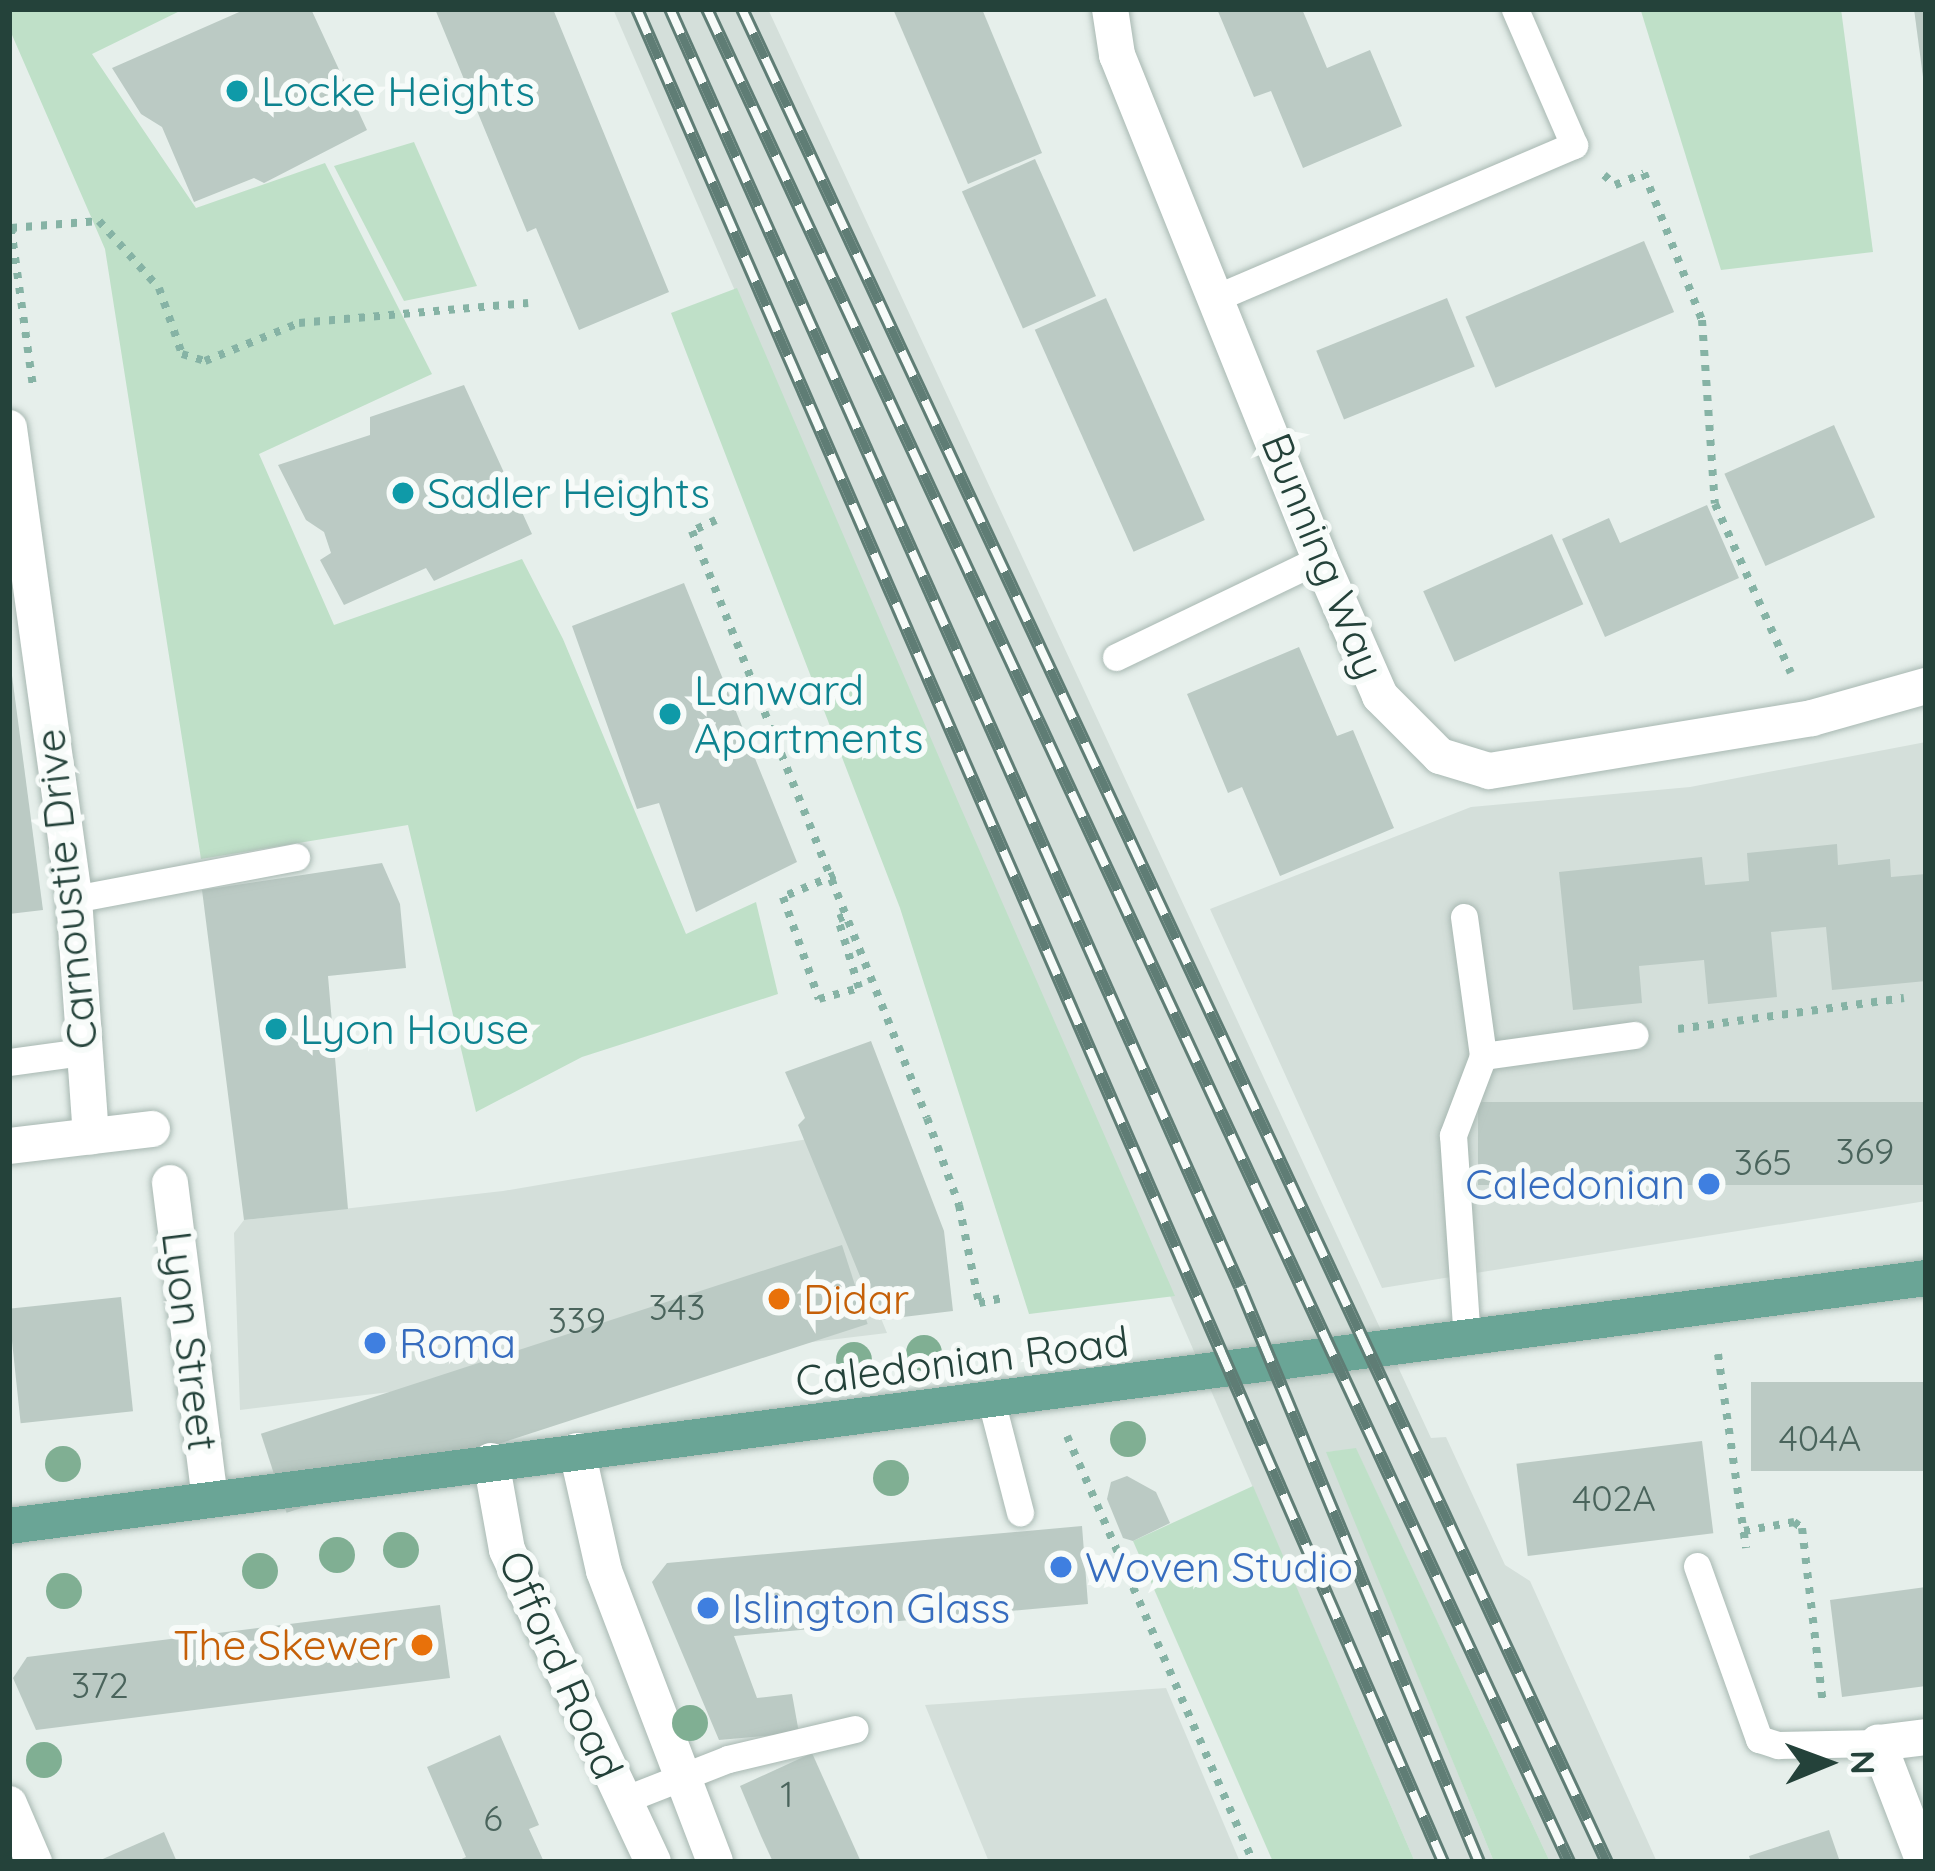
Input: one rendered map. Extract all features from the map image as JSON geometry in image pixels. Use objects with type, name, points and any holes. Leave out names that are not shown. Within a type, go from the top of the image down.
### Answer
[{"type":"main road","name":"Caledonian Road","points":[[9,1526],[490,1461],[992,1404],[1926,1278]]},
{"type":"street","name":"Bunning Way","points":[[1110,9],[1117,55],[1220,296],[1320,559],[1380,696],[1440,756],[1489,771],[1812,718],[1926,686]]},
{"type":"street","name":"Carnoustie Drive","points":[[9,428],[74,899],[91,1136]]},
{"type":"street","points":[[9,1146],[152,1129]]},
{"type":"street","name":"Lyon Street","points":[[170,1184],[210,1499]]},
{"type":"street","name":"Offord Road","points":[[578,1451],[604,1571],[685,1773],[715,1862]]},
{"type":"street","name":"Offord Road","points":[[490,1461],[507,1550],[653,1862]]},
{"type":"street","points":[[1924,1862],[1878,1743],[1926,1737]]},
{"type":"street","points":[[9,1804],[34,1862]]},
{"type":"lane","points":[[1220,296],[1574,146],[1515,9]]},
{"type":"lane","points":[[1116,657],[1320,559]]},
{"type":"lane","points":[[74,899],[296,857]]},
{"type":"lane","points":[[1464,917],[1483,1056],[1453,1135],[1467,1340]]},
{"type":"lane","points":[[1483,1056],[1635,1035]]},
{"type":"lane","points":[[9,1062],[82,1052]]},
{"type":"lane","points":[[992,1404],[1020,1512]]},
{"type":"lane","points":[[1697,1566],[1759,1739],[1778,1745],[1827,1740],[1878,1743]]},
{"type":"lane","points":[[621,1801],[685,1773],[855,1729]]},
{"type":"path","points":[[1574,146],[1615,185],[1643,173],[1702,320],[1714,504],[1812,718]]},
{"type":"path","points":[[9,227],[99,221],[159,288],[182,354],[205,361],[299,323],[528,303]]},
{"type":"path","points":[[716,520],[692,531],[835,875],[959,1205],[979,1303],[1002,1298]]},
{"type":"path","points":[[835,875],[783,897],[819,999],[859,988],[838,919],[850,914]]},
{"type":"path","points":[[1635,1035],[1904,998]]},
{"type":"path","points":[[1711,1308],[1746,1548]]},
{"type":"path","points":[[1051,1396],[1253,1862]]},
{"type":"path","points":[[1744,1532],[1793,1522],[1802,1528],[1827,1740]]},
{"type":"shaded area","points":[[613,9],[768,9],[1431,1438],[1446,1437],[1505,1565],[1530,1581],[1657,1862],[1550,1862],[1356,1449],[1327,1452],[1494,1862],[1415,1862]]},
{"type":"shaded area","points":[[1926,742],[1926,1201],[1382,1288],[1210,909],[1471,807],[1690,787]]},
{"type":"shaded area","points":[[808,1139],[887,1333],[240,1410],[234,1233],[244,1220],[503,1191]]},
{"type":"shaded area","points":[[1166,1688],[1240,1862],[989,1862],[925,1705]]},
{"type":"green space","points":[[9,9],[184,9],[92,54],[196,208],[325,163],[432,374],[259,454],[334,625],[522,559],[563,639],[686,934],[756,902],[778,994],[582,1057],[476,1112],[408,825],[201,859],[105,249],[9,28]]},
{"type":"green space","points":[[1841,9],[1873,252],[1721,270],[1641,11]]},
{"type":"green space","points":[[414,142],[477,286],[404,301],[334,166]]},
{"type":"green space","points":[[737,288],[1175,1296],[1029,1314],[900,908],[671,313]]},
{"type":"green space","points":[[1356,1448],[1550,1862],[1494,1862],[1326,1452]]},
{"type":"green space","points":[[1253,1486],[1415,1862],[1273,1862],[1133,1541]]},
{"type":"building","name":"Locke Heights","points":[[246,9],[311,9],[367,130],[264,183],[254,178],[194,202],[162,127],[141,114],[112,68]]},
{"type":"building","points":[[435,9],[553,9],[669,292],[579,330],[536,228],[527,232]]},
{"type":"building","points":[[893,9],[982,9],[1042,153],[968,184]]},
{"type":"building","points":[[1217,9],[1302,9],[1327,68],[1370,50],[1402,126],[1303,168],[1271,91],[1254,97]]},
{"type":"building","points":[[1914,9],[1926,9],[1926,77],[1923,77]]},
{"type":"building","points":[[1035,159],[1096,296],[1023,329],[962,192]]},
{"type":"building","points":[[1644,241],[1674,312],[1496,388],[1465,317]]},
{"type":"building","points":[[1106,298],[1205,520],[1134,552],[1035,330]]},
{"type":"building","points":[[1447,298],[1475,367],[1344,419],[1316,351]]},
{"type":"building","name":"Sadler Heights","points":[[464,385],[532,534],[434,581],[426,568],[344,605],[320,560],[331,553],[324,532],[306,520],[278,465],[370,435],[370,417]]},
{"type":"building","points":[[1834,425],[1875,517],[1765,566],[1724,474]]},
{"type":"building","points":[[1707,505],[1739,578],[1605,637],[1562,539],[1609,518],[1620,543]]},
{"type":"building","points":[[1552,534],[1583,604],[1455,662],[1423,591]]},
{"type":"building","name":"Lanward Apartments","points":[[684,583],[797,862],[696,912],[659,803],[637,809],[572,626]]},
{"type":"building","points":[[1299,647],[1337,736],[1353,730],[1394,828],[1280,876],[1242,787],[1228,793],[1187,694]]},
{"type":"building","points":[[9,653],[43,910],[9,914]]},
{"type":"building","points":[[1837,844],[1838,865],[1890,859],[1891,877],[1926,874],[1926,981],[1832,990],[1826,927],[1771,932],[1777,997],[1708,1004],[1704,960],[1639,966],[1642,1003],[1573,1010],[1559,872],[1702,857],[1705,885],[1749,881],[1747,853]]},
{"type":"building","name":"Lyon House","points":[[382,863],[400,904],[406,968],[328,976],[348,1209],[244,1220],[202,890]]},
{"type":"building","points":[[871,1041],[944,1231],[953,1311],[878,1320],[798,1125],[805,1118],[785,1072]]},
{"type":"building","points":[[1478,1102],[1926,1102],[1926,1185],[1478,1185]]},
{"type":"building","points":[[842,1245],[868,1324],[287,1513],[261,1434]]},
{"type":"building","points":[[121,1297],[133,1411],[21,1423],[9,1309]]},
{"type":"building","points":[[1751,1382],[1926,1382],[1926,1471],[1751,1471]]},
{"type":"building","points":[[1702,1441],[1713,1533],[1528,1556],[1516,1464]]},
{"type":"building","points":[[1127,1476],[1156,1492],[1170,1523],[1133,1541],[1123,1538],[1107,1499],[1111,1482]]},
{"type":"building","points":[[1082,1526],[1088,1604],[734,1636],[757,1698],[792,1694],[799,1733],[719,1740],[652,1582],[667,1563]]},
{"type":"building","points":[[1926,1587],[1926,1686],[1842,1697],[1830,1600]]},
{"type":"building","points":[[440,1605],[450,1678],[36,1730],[13,1678],[27,1657]]},
{"type":"building","points":[[500,1735],[539,1825],[529,1829],[544,1862],[455,1862],[466,1857],[427,1767]]},
{"type":"building","points":[[812,1753],[861,1862],[773,1862],[761,1836],[740,1786]]},
{"type":"building","points":[[1829,1830],[1840,1862],[1751,1862],[1749,1856]]},
{"type":"building","points":[[164,1832],[177,1862],[96,1862]]},
{"type":"railway","points":[[637,9],[1443,1862]]},
{"type":"railway","points":[[670,9],[1240,1287],[1479,1862]]},
{"type":"railway","points":[[707,9],[1569,1862]]},
{"type":"railway","points":[[742,9],[1607,1862]]},
{"type":"place","name":"Locke Heights","points":[[237,91]]},
{"type":"place","name":"Sadler Heights","points":[[403,493]]},
{"type":"place","name":"Lanward Apartments","points":[[670,714]]},
{"type":"place","name":"Lyon House","points":[[276,1029]]},
{"type":"place","name":"Caledonian","points":[[1709,1184]]},
{"type":"place","name":"Didar","points":[[779,1299]]},
{"type":"place","name":"Roma","points":[[375,1343]]},
{"type":"place","name":"Woven Studio","points":[[1061,1567]]},
{"type":"place","name":"Islington Glass","points":[[708,1608]]},
{"type":"place","name":"The Skewer","points":[[422,1645]]}]
